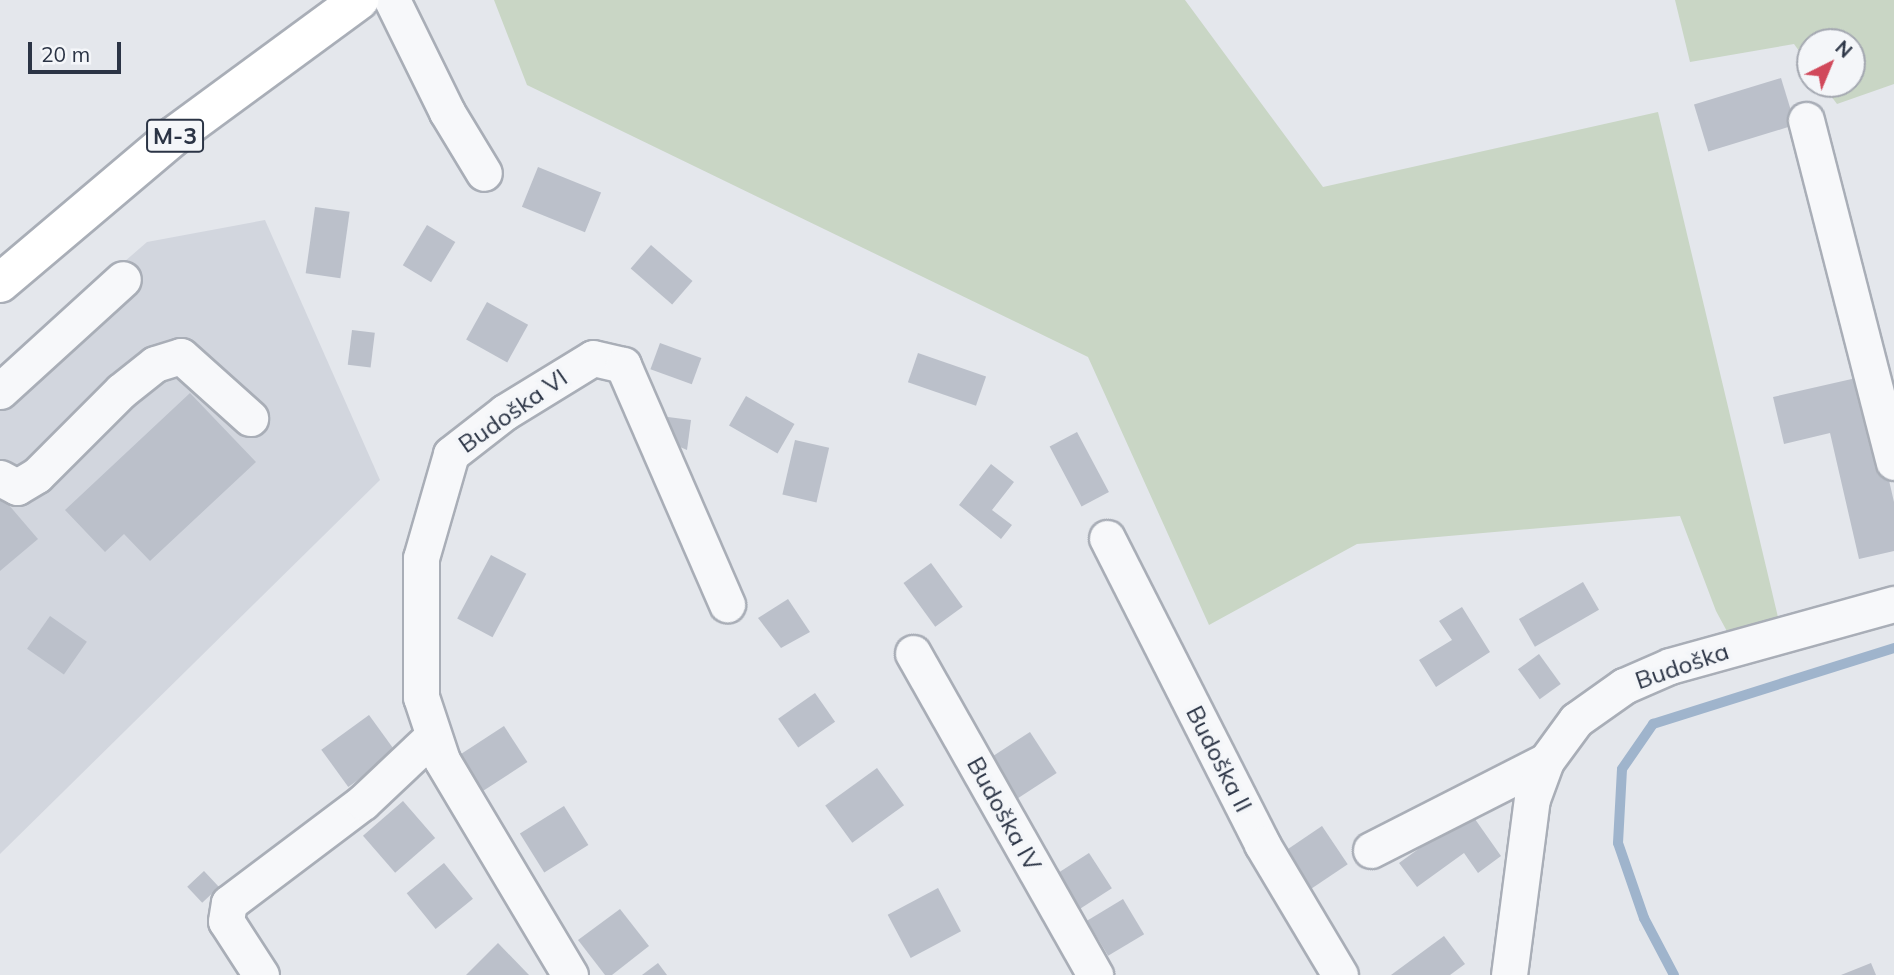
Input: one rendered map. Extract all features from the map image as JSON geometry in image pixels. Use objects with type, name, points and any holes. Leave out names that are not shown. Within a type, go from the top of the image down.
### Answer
[{"type":"main road","name":"M-3","points":[[0,283],[174,136],[359,0]]},
{"type":"street","points":[[392,0],[447,112],[484,173]]},
{"type":"street","points":[[1806,121],[1894,462]]},
{"type":"street","points":[[0,391],[123,279]]},
{"type":"street","points":[[0,478],[17,487],[37,475],[121,391],[155,364],[181,356],[250,418]]},
{"type":"street","name":"Budoška VI","points":[[570,975],[432,737],[421,697],[421,558],[451,454],[506,412],[593,358],[623,365],[727,604]]},
{"type":"street","name":"Budoška II","points":[[1107,538],[1262,844],[1340,975]]},
{"type":"street","name":"Budoška","points":[[1509,975],[1532,799],[1546,761],[1576,720],[1624,686],[1671,666],[1894,604]]},
{"type":"street","name":"Budoška IV","points":[[913,653],[1095,975]]},
{"type":"street","points":[[261,975],[226,921],[229,903],[363,802],[432,737]]},
{"type":"street","points":[[1371,850],[1546,761]]},
{"type":"shaded area","points":[[265,220],[380,480],[0,854],[0,370],[147,242]]},
{"type":"green space","points":[[494,0],[1185,0],[1323,187],[1658,112],[1782,634],[1736,648],[1716,611],[1680,516],[1357,544],[1209,625],[1088,357],[527,85]]},
{"type":"green space","points":[[1675,0],[1894,0],[1894,84],[1866,94],[1866,28],[1796,28],[1796,47],[1794,44],[1690,62]]},
{"type":"green space","points":[[1832,98],[1854,98],[1837,104]]},
{"type":"building","points":[[1781,78],[1795,125],[1708,151],[1694,105]]},
{"type":"building","points":[[538,167],[601,192],[585,232],[522,207]]},
{"type":"building","points":[[315,207],[350,212],[340,278],[306,273]]},
{"type":"building","points":[[427,225],[455,242],[431,282],[403,265]]},
{"type":"building","points":[[651,245],[693,281],[672,304],[631,268]]},
{"type":"building","points":[[487,302],[528,325],[507,362],[466,340]]},
{"type":"building","points":[[352,330],[375,333],[371,368],[348,365]]},
{"type":"building","points":[[660,343],[701,358],[692,384],[650,369]]},
{"type":"building","points":[[918,353],[986,376],[976,406],[908,382]]},
{"type":"building","points":[[1865,376],[1894,502],[1894,551],[1859,559],[1830,433],[1784,444],[1773,397]]},
{"type":"building","points":[[190,393],[256,462],[150,561],[124,534],[105,552],[65,510]]},
{"type":"building","points":[[746,396],[794,424],[777,453],[729,425]]},
{"type":"building","points":[[668,417],[691,420],[687,450],[666,441]]},
{"type":"building","points":[[1077,432],[1109,492],[1082,507],[1050,447]]},
{"type":"building","points":[[795,440],[829,448],[817,502],[782,495]]},
{"type":"building","points":[[991,464],[1014,482],[992,510],[1012,525],[1001,539],[959,505]]},
{"type":"building","points":[[2,497],[38,539],[0,571],[0,498]]},
{"type":"building","points":[[491,555],[526,574],[493,637],[457,619]]},
{"type":"building","points":[[931,563],[963,607],[935,627],[903,583]]},
{"type":"building","points":[[1583,582],[1599,610],[1535,647],[1519,619]]},
{"type":"building","points":[[788,599],[810,632],[781,648],[758,618]]},
{"type":"building","points":[[1462,607],[1490,652],[1436,687],[1419,660],[1452,640],[1439,621]]},
{"type":"building","points":[[50,616],[87,642],[64,675],[27,649]]},
{"type":"building","points":[[1539,654],[1561,684],[1540,699],[1518,669]]},
{"type":"building","points":[[815,693],[835,722],[798,747],[778,719]]},
{"type":"building","points":[[369,715],[396,752],[348,787],[321,750]]},
{"type":"building","points":[[504,726],[527,762],[482,791],[459,755]]},
{"type":"building","points":[[1030,732],[1057,773],[1016,800],[989,759]]},
{"type":"building","points":[[877,768],[904,805],[852,843],[825,806]]},
{"type":"building","points":[[403,801],[435,838],[395,873],[363,836]]},
{"type":"building","points":[[564,806],[588,845],[544,873],[520,834]]},
{"type":"building","points":[[1470,812],[1501,856],[1478,873],[1464,853],[1417,887],[1399,863]]},
{"type":"building","points":[[1322,826],[1348,864],[1304,894],[1278,856]]},
{"type":"building","points":[[1089,853],[1112,888],[1077,911],[1054,876]]},
{"type":"building","points":[[444,863],[473,899],[436,929],[407,893]]},
{"type":"building","points":[[204,871],[219,887],[202,903],[187,887]]},
{"type":"building","points":[[938,888],[961,931],[911,958],[888,915]]},
{"type":"building","points":[[1123,899],[1144,934],[1108,956],[1087,921]]},
{"type":"building","points":[[620,909],[649,946],[612,975],[605,975],[578,940]]},
{"type":"building","points":[[1444,936],[1465,964],[1450,975],[1391,975]]},
{"type":"building","points":[[498,943],[529,975],[466,975]]},
{"type":"building","points":[[658,963],[667,975],[642,975]]},
{"type":"building","points":[[1871,963],[1876,975],[1841,975]]},
{"type":"waterway","points":[[1674,975],[1644,918],[1618,843],[1622,769],[1653,724],[1894,648]]}]
